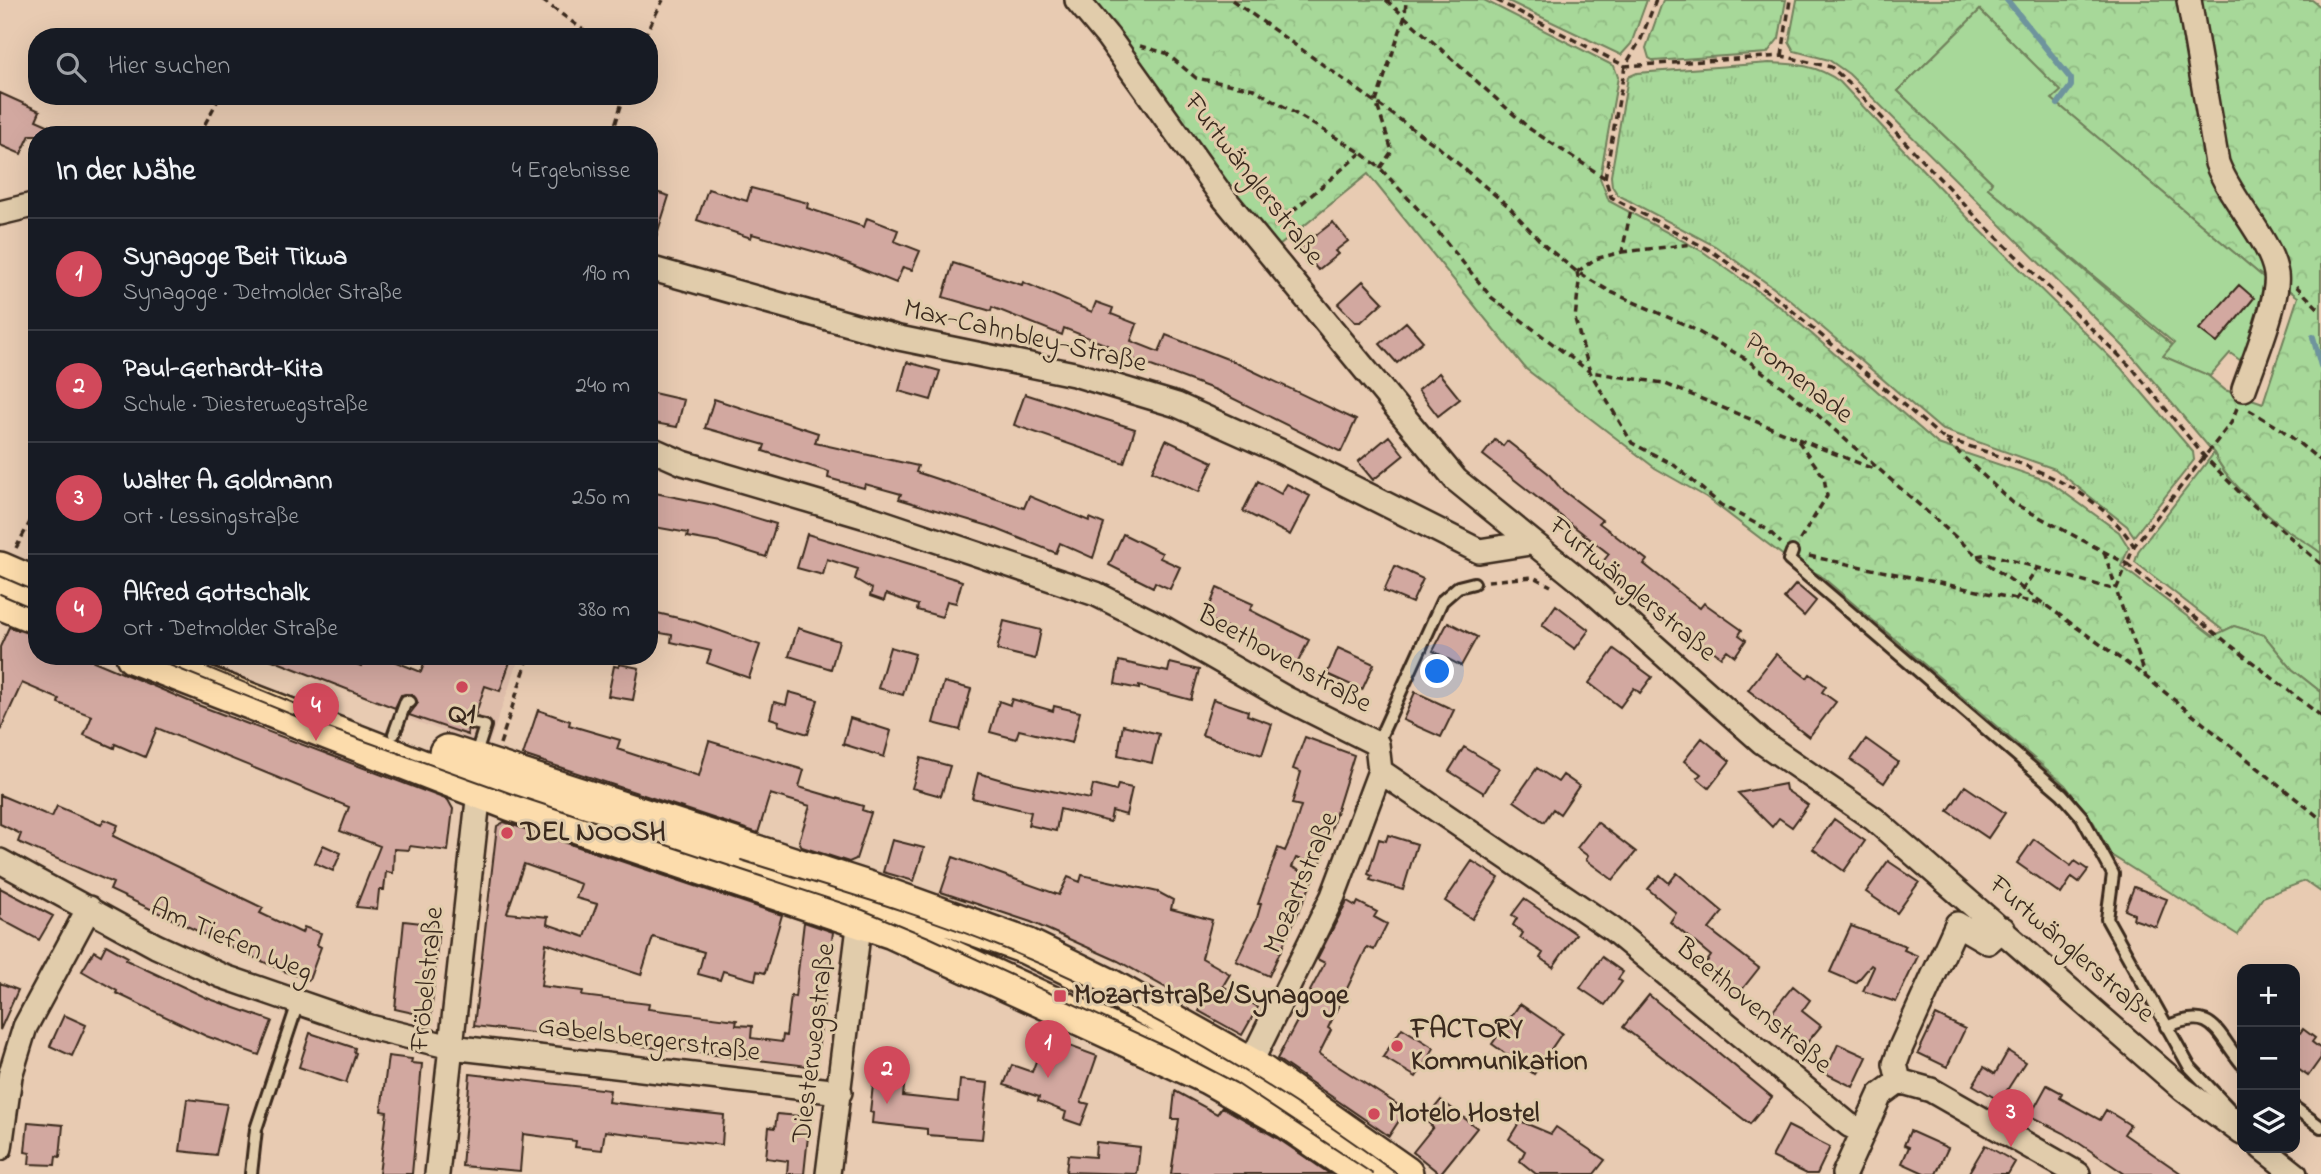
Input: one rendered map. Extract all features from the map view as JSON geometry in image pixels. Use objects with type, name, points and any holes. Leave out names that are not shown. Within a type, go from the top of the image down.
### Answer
[{"type":"main road","points":[[1,581],[28,585]]},
{"type":"main road","points":[[1,581],[28,607]]},
{"type":"main road","points":[[162,665],[484,767]]},
{"type":"main road","points":[[217,665],[394,734],[865,904],[928,945],[1243,1078],[1405,1174]]},
{"type":"main road","points":[[1243,1078],[1287,1121],[1365,1174]]},
{"type":"street","name":"Furtwänglerstraße","points":[[1077,0],[1108,37],[1219,192],[1456,480],[1530,543],[1589,588],[1762,742],[1874,819],[2183,1089],[2237,1129]]},
{"type":"street","points":[[2189,0],[2217,163],[2223,179],[2269,254],[2276,271],[2274,298],[2244,389]]},
{"type":"street","points":[[0,213],[28,206]]},
{"type":"street","name":"Max-Cahnbley-Straße","points":[[658,278],[899,338],[1074,374],[1177,405],[1282,452],[1479,551],[1530,543]]},
{"type":"street","name":"Beethovenstraße","points":[[658,452],[683,463],[873,519],[1096,594],[1156,624],[1285,698],[1377,744],[1380,771],[1612,929],[1849,1125],[1863,1131]]},
{"type":"street","name":"Fröbelstraße","points":[[437,1174],[484,767]]},
{"type":"street","name":"Mozartstraße","points":[[1243,1078],[1334,896],[1380,771]]},
{"type":"street","name":"Am Tiefen Weg","points":[[0,861],[200,966],[370,1027],[451,1047]]},
{"type":"street","name":"Diesterwegstraße","points":[[828,1174],[865,904]]},
{"type":"street","points":[[0,1148],[10,1076],[25,1027],[89,908]]},
{"type":"street","points":[[1899,1082],[1895,1064],[1901,1047],[1957,924],[1989,942],[2003,929]]},
{"type":"street","name":"Gabelsbergerstraße","points":[[451,1047],[840,1092]]},
{"type":"street","points":[[1844,1174],[1881,1095],[1899,1082],[1931,1090],[2078,1174]]},
{"type":"lane","name":"Furtwänglerstraße","points":[[1792,552],[1789,560],[2062,794],[2082,817],[2112,874],[2107,919],[2189,1066],[2237,1117]]},
{"type":"lane","points":[[1377,744],[1442,601],[1458,587],[1474,583]]},
{"type":"lane","points":[[394,734],[406,701],[410,702]]},
{"type":"lane","points":[[472,723],[485,726],[484,767]]},
{"type":"lane","points":[[251,1174],[256,1129],[298,1003]]},
{"type":"lane","name":"Furtwänglerstraße","points":[[2166,1027],[2189,1017],[2210,1022],[2237,1057]]},
{"type":"lane","points":[[2300,1112],[2321,1128]]},
{"type":"path","points":[[542,0],[581,28]]},
{"type":"path","points":[[648,28],[663,0]]},
{"type":"path","name":"Promenade","points":[[1233,0],[1437,146],[1507,205],[1544,245],[1577,272],[1611,292],[1688,326],[1746,359],[1811,410],[1977,556],[2146,677],[2321,820]]},
{"type":"path","points":[[1386,0],[1530,129],[1605,178]]},
{"type":"path","points":[[1380,167],[1392,151],[1376,102],[1405,16],[1406,0]]},
{"type":"path","points":[[1496,0],[1625,66],[1782,56],[1831,67],[1853,86],[1979,220],[2133,369],[2204,456],[2244,497],[2321,565]]},
{"type":"path","points":[[1656,0],[1641,38],[1625,66],[1605,178],[1611,197],[1713,252],[1783,303],[1944,439],[2013,503],[2127,564],[2321,716]]},
{"type":"path","points":[[1782,56],[1790,0]]},
{"type":"path","points":[[1108,37],[1166,53],[1196,78],[1254,89],[1362,153],[1380,167],[1492,298],[1590,372],[1663,383],[1878,471]]},
{"type":"path","points":[[204,126],[215,105]]},
{"type":"path","points":[[615,126],[621,105]]},
{"type":"path","points":[[1259,240],[1362,153]]},
{"type":"path","points":[[1622,252],[1631,210]]},
{"type":"path","points":[[1695,243],[1622,252],[1595,259],[1577,272],[1579,282],[1575,319],[1590,372],[1632,443],[1674,465],[1705,494],[1768,530],[1792,552],[2015,601],[2045,605]]},
{"type":"path","points":[[2276,271],[2300,289],[2321,312]]},
{"type":"path","points":[[2116,590],[2134,546],[2231,423],[2239,404],[2281,429],[2321,461]]},
{"type":"path","points":[[1792,552],[1827,496],[1825,477],[1796,438]]},
{"type":"path","points":[[1944,439],[2053,475],[2124,530],[2134,546]]},
{"type":"path","points":[[1,581],[28,527]]},
{"type":"path","points":[[2104,552],[2146,677]]},
{"type":"path","points":[[1977,556],[1989,554],[2116,590]]},
{"type":"path","points":[[2015,601],[2037,568]]},
{"type":"path","points":[[1474,583],[1533,577],[1568,594],[1589,588]]},
{"type":"path","points":[[484,767],[524,665]]},
{"type":"shaded area","name":"Q1","points":[[422,665],[517,665],[488,747],[403,717]]},
{"type":"green space","points":[[1091,0],[1484,0],[1614,66],[1618,77],[1600,178],[1609,201],[1702,251],[1783,309],[1938,444],[2048,481],[2119,532],[2129,548],[2121,566],[2213,636],[2234,626],[2264,635],[2292,669],[2321,692],[2321,892],[2305,881],[2263,897],[2238,935],[2111,855],[2094,823],[2065,785],[1820,575],[1789,560],[1706,497],[1655,468],[1526,369],[1368,174],[1274,250],[1189,141],[1146,70]]},
{"type":"green space","points":[[1506,0],[1647,0],[1631,44],[1621,55]]},
{"type":"green space","points":[[1663,0],[1786,0],[1779,38],[1767,53],[1654,61],[1649,58],[1646,48]]},
{"type":"green space","points":[[1797,0],[2179,0],[2208,164],[2215,185],[2267,268],[2269,282],[2052,99],[2060,91],[1980,10],[1898,91],[1992,182],[1988,188],[2225,390],[2263,403],[2298,297],[2286,288],[2225,158],[2198,0],[2312,0],[2321,7],[2321,553],[2285,529],[2243,492],[2226,473],[2214,453],[2127,350],[1849,74],[1829,60],[1794,51],[1789,42]]},
{"type":"green space","points":[[1980,10],[2061,91],[2052,99],[2269,282],[2244,363],[2230,353],[2210,376],[2163,356],[2174,343],[1988,188],[1992,182],[1898,91]]},
{"type":"green space","points":[[1769,63],[1815,69],[1840,82],[1967,217],[2121,368],[2193,452],[2194,460],[2134,536],[2127,526],[2055,469],[1941,429],[1789,299],[1715,246],[1618,195],[1612,186],[1611,176],[1628,77],[1637,73]]},
{"type":"green space","points":[[2214,453],[2226,473],[2252,501],[2285,529],[2321,553],[2321,692],[2292,669],[2264,635],[2234,626],[2224,631],[2135,562],[2139,550]]},
{"type":"building","points":[[0,93],[40,111],[36,120],[50,126],[28,126],[28,139],[21,154],[0,145]]},
{"type":"building","points":[[751,188],[808,203],[807,208],[864,227],[867,218],[898,230],[894,241],[920,251],[912,270],[903,267],[896,283],[830,256],[752,234],[751,238],[697,220],[708,189],[747,201]]},
{"type":"building","points":[[658,193],[669,196],[658,231]]},
{"type":"building","points":[[1333,222],[1348,241],[1335,251],[1338,254],[1318,270],[1300,248]]},
{"type":"building","points":[[953,263],[1022,285],[1023,282],[1092,312],[1096,302],[1113,308],[1111,314],[1137,324],[1131,341],[1159,352],[1166,335],[1230,360],[1356,420],[1341,452],[1216,390],[1105,349],[1107,345],[1064,328],[1062,335],[992,307],[991,311],[943,297]]},
{"type":"building","points":[[1363,281],[1383,302],[1361,322],[1355,322],[1338,304]]},
{"type":"building","points":[[2239,285],[2254,298],[2217,343],[2199,329]]},
{"type":"building","points":[[1406,322],[1423,341],[1397,363],[1380,344]]},
{"type":"building","points":[[907,362],[940,371],[931,400],[899,391]]},
{"type":"building","points":[[1439,373],[1460,399],[1438,416],[1418,390]]},
{"type":"building","points":[[658,394],[684,400],[677,427],[658,424]]},
{"type":"building","points":[[1025,394],[1135,429],[1124,463],[1014,425]]},
{"type":"building","points":[[714,399],[818,433],[815,443],[918,466],[916,472],[1024,508],[1029,496],[1089,521],[1090,518],[1104,524],[1093,558],[1060,543],[1056,553],[989,526],[899,499],[901,494],[828,478],[829,472],[763,451],[765,445],[705,428]]},
{"type":"building","points":[[1389,436],[1404,455],[1373,480],[1358,462]]},
{"type":"building","points":[[1166,440],[1213,462],[1199,492],[1152,471]]},
{"type":"building","points":[[1495,440],[1503,446],[1507,441],[1548,473],[1561,489],[1602,520],[1599,523],[1647,560],[1644,564],[1684,596],[1700,608],[1704,603],[1742,630],[1739,635],[1746,640],[1735,656],[1727,650],[1721,657],[1620,581],[1617,585],[1597,569],[1609,554],[1483,455]]},
{"type":"building","points":[[1258,481],[1281,494],[1287,484],[1310,496],[1290,535],[1243,511]]},
{"type":"building","points":[[658,494],[714,505],[776,524],[766,557],[721,543],[687,537],[688,533],[658,528]]},
{"type":"building","points":[[807,534],[962,581],[956,603],[947,601],[942,617],[917,610],[918,605],[886,594],[884,601],[870,596],[872,589],[855,579],[858,569],[827,559],[823,575],[797,568]]},
{"type":"building","points":[[1123,534],[1162,553],[1160,558],[1180,567],[1170,589],[1155,582],[1153,587],[1109,565]]},
{"type":"building","points":[[1395,566],[1423,579],[1412,603],[1384,591]]},
{"type":"building","points":[[1796,584],[1816,601],[1804,616],[1784,598]]},
{"type":"building","points":[[1217,588],[1253,604],[1250,610],[1309,640],[1296,666],[1257,650],[1261,642],[1205,618]]},
{"type":"building","points":[[1556,605],[1589,630],[1575,649],[1542,625]]},
{"type":"building","points":[[658,613],[695,622],[760,645],[749,678],[707,663],[711,651],[671,642],[672,635],[658,633]]},
{"type":"building","points":[[1004,621],[1041,630],[1035,659],[997,650]]},
{"type":"building","points":[[1448,622],[1477,637],[1461,666],[1433,651]]},
{"type":"building","points":[[9,627],[28,633],[28,665],[103,665],[198,705],[448,800],[453,809],[448,851],[410,846],[409,850],[394,849],[393,873],[386,872],[384,890],[379,890],[377,909],[356,907],[380,846],[340,831],[349,807],[157,728],[145,757],[115,744],[114,748],[84,735],[92,716],[58,703],[59,699],[22,683],[0,731],[0,647]]},
{"type":"building","points":[[798,628],[839,641],[831,669],[789,656]]},
{"type":"building","points":[[890,647],[915,654],[903,695],[878,688]]},
{"type":"building","points":[[1338,648],[1374,664],[1362,690],[1327,674]]},
{"type":"building","points":[[1614,649],[1652,677],[1640,693],[1634,688],[1620,707],[1589,683]]},
{"type":"building","points":[[1776,654],[1807,678],[1810,674],[1826,686],[1822,692],[1836,702],[1809,737],[1748,690]]},
{"type":"building","points":[[1119,661],[1168,672],[1170,663],[1199,670],[1191,700],[1139,686],[1139,689],[1115,684]]},
{"type":"building","points":[[285,665],[404,665],[421,672],[424,665],[509,665],[500,691],[485,686],[475,716],[466,718],[468,735],[409,715],[418,703],[412,694],[401,695],[395,708]]},
{"type":"building","points":[[624,665],[639,668],[633,700],[608,696],[614,666]]},
{"type":"building","points":[[944,682],[971,689],[960,730],[933,723]]},
{"type":"building","points":[[789,692],[818,700],[808,734],[778,725],[779,721],[770,718],[774,702],[786,705]]},
{"type":"building","points":[[1415,692],[1454,710],[1441,737],[1403,720]]},
{"type":"building","points":[[1012,699],[1053,711],[1054,706],[1080,712],[1072,743],[1019,730],[1016,739],[990,732],[999,701],[1010,705]]},
{"type":"building","points":[[1213,699],[1248,711],[1247,715],[1272,724],[1262,755],[1202,735]]},
{"type":"building","points":[[538,710],[570,721],[569,725],[620,740],[617,749],[699,776],[709,741],[804,770],[799,787],[863,806],[862,810],[871,813],[856,859],[849,862],[802,847],[799,841],[810,806],[770,794],[758,833],[523,755]]},
{"type":"building","points":[[850,718],[891,731],[884,757],[843,744]]},
{"type":"building","points":[[1123,725],[1159,734],[1152,763],[1118,755]]},
{"type":"building","points":[[1305,737],[1354,755],[1320,865],[1296,858],[1292,867],[1314,878],[1269,976],[1236,961],[1257,918],[1261,904],[1258,904],[1278,848],[1285,851],[1301,806],[1292,804],[1301,772],[1293,769]]},
{"type":"building","points":[[1702,738],[1730,761],[1709,788],[1697,778],[1701,774],[1684,761]]},
{"type":"building","points":[[1866,739],[1898,762],[1884,783],[1851,760]]},
{"type":"building","points":[[1464,747],[1499,768],[1484,793],[1449,771]]},
{"type":"building","points":[[921,758],[950,766],[941,796],[912,788]]},
{"type":"building","points":[[1537,768],[1558,782],[1563,775],[1579,786],[1560,814],[1553,809],[1544,822],[1514,801]]},
{"type":"building","points":[[978,773],[1090,799],[1093,785],[1116,791],[1118,785],[1132,788],[1126,815],[1112,811],[1110,822],[1060,809],[1056,831],[1028,825],[1031,812],[972,798]]},
{"type":"building","points":[[1785,784],[1786,790],[1808,805],[1792,827],[1779,818],[1772,827],[1738,793]]},
{"type":"building","points":[[1965,786],[2005,813],[1988,838],[1948,811]]},
{"type":"building","points":[[0,795],[52,817],[57,806],[101,825],[104,819],[118,825],[113,836],[263,908],[260,913],[302,933],[304,927],[321,933],[317,945],[321,947],[309,980],[281,970],[110,890],[113,883],[18,842],[21,834],[0,824]]},
{"type":"building","points":[[1834,819],[1865,841],[1844,871],[1813,849]]},
{"type":"building","points":[[504,822],[782,915],[765,973],[757,971],[755,980],[723,971],[720,980],[698,974],[704,952],[653,937],[641,975],[546,943],[541,986],[583,991],[582,996],[649,1004],[648,1009],[737,1020],[736,1025],[752,1026],[751,1038],[782,1042],[783,1035],[786,1036],[791,996],[795,997],[804,922],[833,932],[816,1067],[474,1026],[497,826]],"holes":[[[524,864],[581,884],[576,898],[597,904],[585,937],[547,924],[548,917],[507,913]]]},
{"type":"building","points":[[1597,822],[1636,852],[1613,880],[1586,860],[1588,856],[1577,848]]},
{"type":"building","points":[[1388,835],[1417,844],[1403,890],[1370,880],[1372,876],[1368,874],[1379,839],[1386,841]]},
{"type":"building","points":[[2034,839],[2071,866],[2075,861],[2088,870],[2079,882],[2072,877],[2061,894],[2017,863]]},
{"type":"building","points":[[892,840],[924,848],[914,881],[883,872]]},
{"type":"building","points":[[323,845],[341,853],[333,871],[315,863]]},
{"type":"building","points":[[953,857],[1059,895],[1068,877],[1080,882],[1082,875],[1158,892],[1173,900],[1171,909],[1212,920],[1202,958],[1230,974],[1223,986],[1258,1007],[1242,1035],[1199,1011],[1205,1000],[1170,990],[1118,961],[1031,922],[941,892]]},
{"type":"building","points":[[1472,861],[1499,878],[1472,919],[1445,901]]},
{"type":"building","points":[[1888,861],[1919,882],[1897,913],[1866,892]]},
{"type":"building","points":[[1677,873],[1723,912],[1709,929],[1759,968],[1736,997],[1708,975],[1711,972],[1703,967],[1711,956],[1670,922],[1676,913],[1648,889],[1660,875],[1669,883]]},
{"type":"building","points":[[2134,887],[2167,899],[2156,927],[2133,919],[2134,914],[2125,910]]},
{"type":"building","points":[[0,888],[53,916],[39,940],[0,919]]},
{"type":"building","points":[[1524,899],[1576,934],[1553,967],[1540,958],[1543,953],[1520,938],[1523,933],[1513,925],[1517,918],[1512,915]]},
{"type":"building","points":[[1347,901],[1356,906],[1358,902],[1377,912],[1374,917],[1387,924],[1374,950],[1367,947],[1328,1028],[1331,1030],[1319,1054],[1406,1110],[1389,1136],[1277,1059],[1312,993],[1310,991],[1325,963],[1317,959]]},
{"type":"building","points":[[404,921],[439,925],[431,1017],[395,1009]]},
{"type":"building","points":[[1851,926],[1906,946],[1904,950],[1918,956],[1896,1002],[1863,991],[1874,967],[1871,965],[1856,983],[1830,972]]},
{"type":"building","points":[[106,945],[128,957],[126,960],[207,998],[272,1021],[259,1055],[206,1036],[116,993],[117,991],[82,971],[94,951],[101,955]]},
{"type":"building","points":[[1602,957],[1623,972],[1618,979],[1622,982],[1605,1005],[1580,988]]},
{"type":"building","points":[[0,983],[18,990],[0,1030]]},
{"type":"building","points":[[1793,986],[1810,1000],[1802,1011],[1821,1026],[1801,1050],[1765,1021]]},
{"type":"building","points":[[1649,995],[1772,1097],[1750,1124],[1623,1027]]},
{"type":"building","points":[[1520,1004],[1562,1033],[1534,1074],[1492,1044]]},
{"type":"building","points":[[64,1015],[86,1025],[72,1056],[50,1046]]},
{"type":"building","points":[[1936,1015],[1965,1029],[1947,1067],[1918,1053]]},
{"type":"building","points":[[1402,1028],[1434,1048],[1416,1077],[1383,1057]]},
{"type":"building","points":[[2303,1029],[2315,1038],[2312,1042],[2321,1049],[2321,1058],[2308,1076],[2300,1070],[2300,1033]]},
{"type":"building","points":[[310,1033],[355,1048],[356,1053],[346,1083],[299,1067]]},
{"type":"building","points":[[1045,1037],[1097,1056],[1081,1102],[1089,1104],[1081,1125],[1064,1119],[1066,1112],[1038,1101],[1039,1097],[1004,1085],[1012,1065],[1032,1072]]},
{"type":"building","points":[[1838,1044],[1867,1057],[1853,1087],[1825,1073]]},
{"type":"building","points":[[2008,1051],[2025,1062],[2000,1101],[1973,1085],[1984,1067],[1995,1074]]},
{"type":"building","points":[[388,1056],[412,1059],[411,1063],[422,1064],[412,1174],[379,1174],[387,1112],[381,1111]]},
{"type":"building","points":[[876,1058],[907,1061],[903,1096],[958,1102],[960,1080],[988,1083],[982,1139],[927,1135],[927,1129],[872,1123],[873,1113],[870,1112]]},
{"type":"building","points":[[470,1074],[610,1090],[608,1102],[724,1115],[722,1145],[605,1131],[602,1150],[575,1147],[576,1141],[523,1134],[520,1171],[462,1166]]},
{"type":"building","points":[[2047,1085],[2062,1093],[2060,1098],[2100,1120],[2106,1110],[2130,1125],[2124,1134],[2182,1174],[2125,1174],[2064,1133],[2030,1116]]},
{"type":"building","points":[[1175,1091],[1217,1114],[1222,1107],[1277,1138],[1330,1174],[1171,1174],[1179,1119],[1172,1119]]},
{"type":"building","points":[[187,1099],[227,1104],[216,1155],[180,1151]]},
{"type":"building","points":[[1441,1100],[1477,1128],[1440,1174],[1413,1152],[1433,1127],[1425,1120]]},
{"type":"building","points":[[777,1114],[810,1117],[804,1174],[787,1174],[788,1161],[766,1158],[769,1127],[775,1128]]},
{"type":"building","points":[[1520,1121],[1551,1134],[1556,1127],[1605,1160],[1594,1174],[1536,1174],[1520,1161],[1525,1151],[1509,1139]]},
{"type":"building","points":[[28,1122],[63,1125],[60,1157],[56,1156],[55,1165],[29,1164],[30,1153],[25,1152]]},
{"type":"building","points":[[1788,1126],[1830,1147],[1817,1174],[1807,1174],[1772,1157]]},
{"type":"building","points":[[1910,1131],[1948,1148],[1936,1174],[1926,1174],[1902,1163],[1909,1147],[1904,1145]]},
{"type":"building","points":[[1096,1142],[1140,1147],[1137,1174],[1066,1172],[1068,1155],[1095,1157]]},
{"type":"building","points":[[1985,1145],[2015,1162],[2008,1174],[1968,1174]]},
{"type":"waterway","points":[[2007,0],[2071,79],[2071,86],[2058,104]]},
{"type":"waterway","points":[[2313,337],[2321,366]]},
{"type":"tram line","points":[[0,576],[28,588]]},
{"type":"tram line","points":[[0,594],[28,606]]},
{"type":"tram line","points":[[169,665],[298,717],[515,795],[863,910],[931,938],[1171,1049],[1236,1083],[1373,1174]]},
{"type":"tram line","points":[[202,665],[325,716]]},
{"type":"tram line","points":[[741,860],[939,923],[1055,970],[1157,1021],[1256,1078],[1397,1174]]},
{"type":"place","name":"Q1","points":[[462,687]]},
{"type":"place","name":"Alfred Gottschalk","points":[[316,741]]},
{"type":"place","name":"DEL NOOSH","points":[[507,833]]},
{"type":"place","name":"Mozartstraße/Synagoge","points":[[1060,996]]},
{"type":"place","name":"FACTORY Kommunikation","points":[[1397,1046]]},
{"type":"place","name":"Synagoge Beit Tikwa","points":[[1048,1078]]},
{"type":"place","name":"Paul-Gerhardt-Kita","points":[[887,1104]]},
{"type":"place","name":"Motelo Hostel","points":[[1374,1114]]},
{"type":"place","name":"Walter A. Goldmann","points":[[2011,1147]]}]
